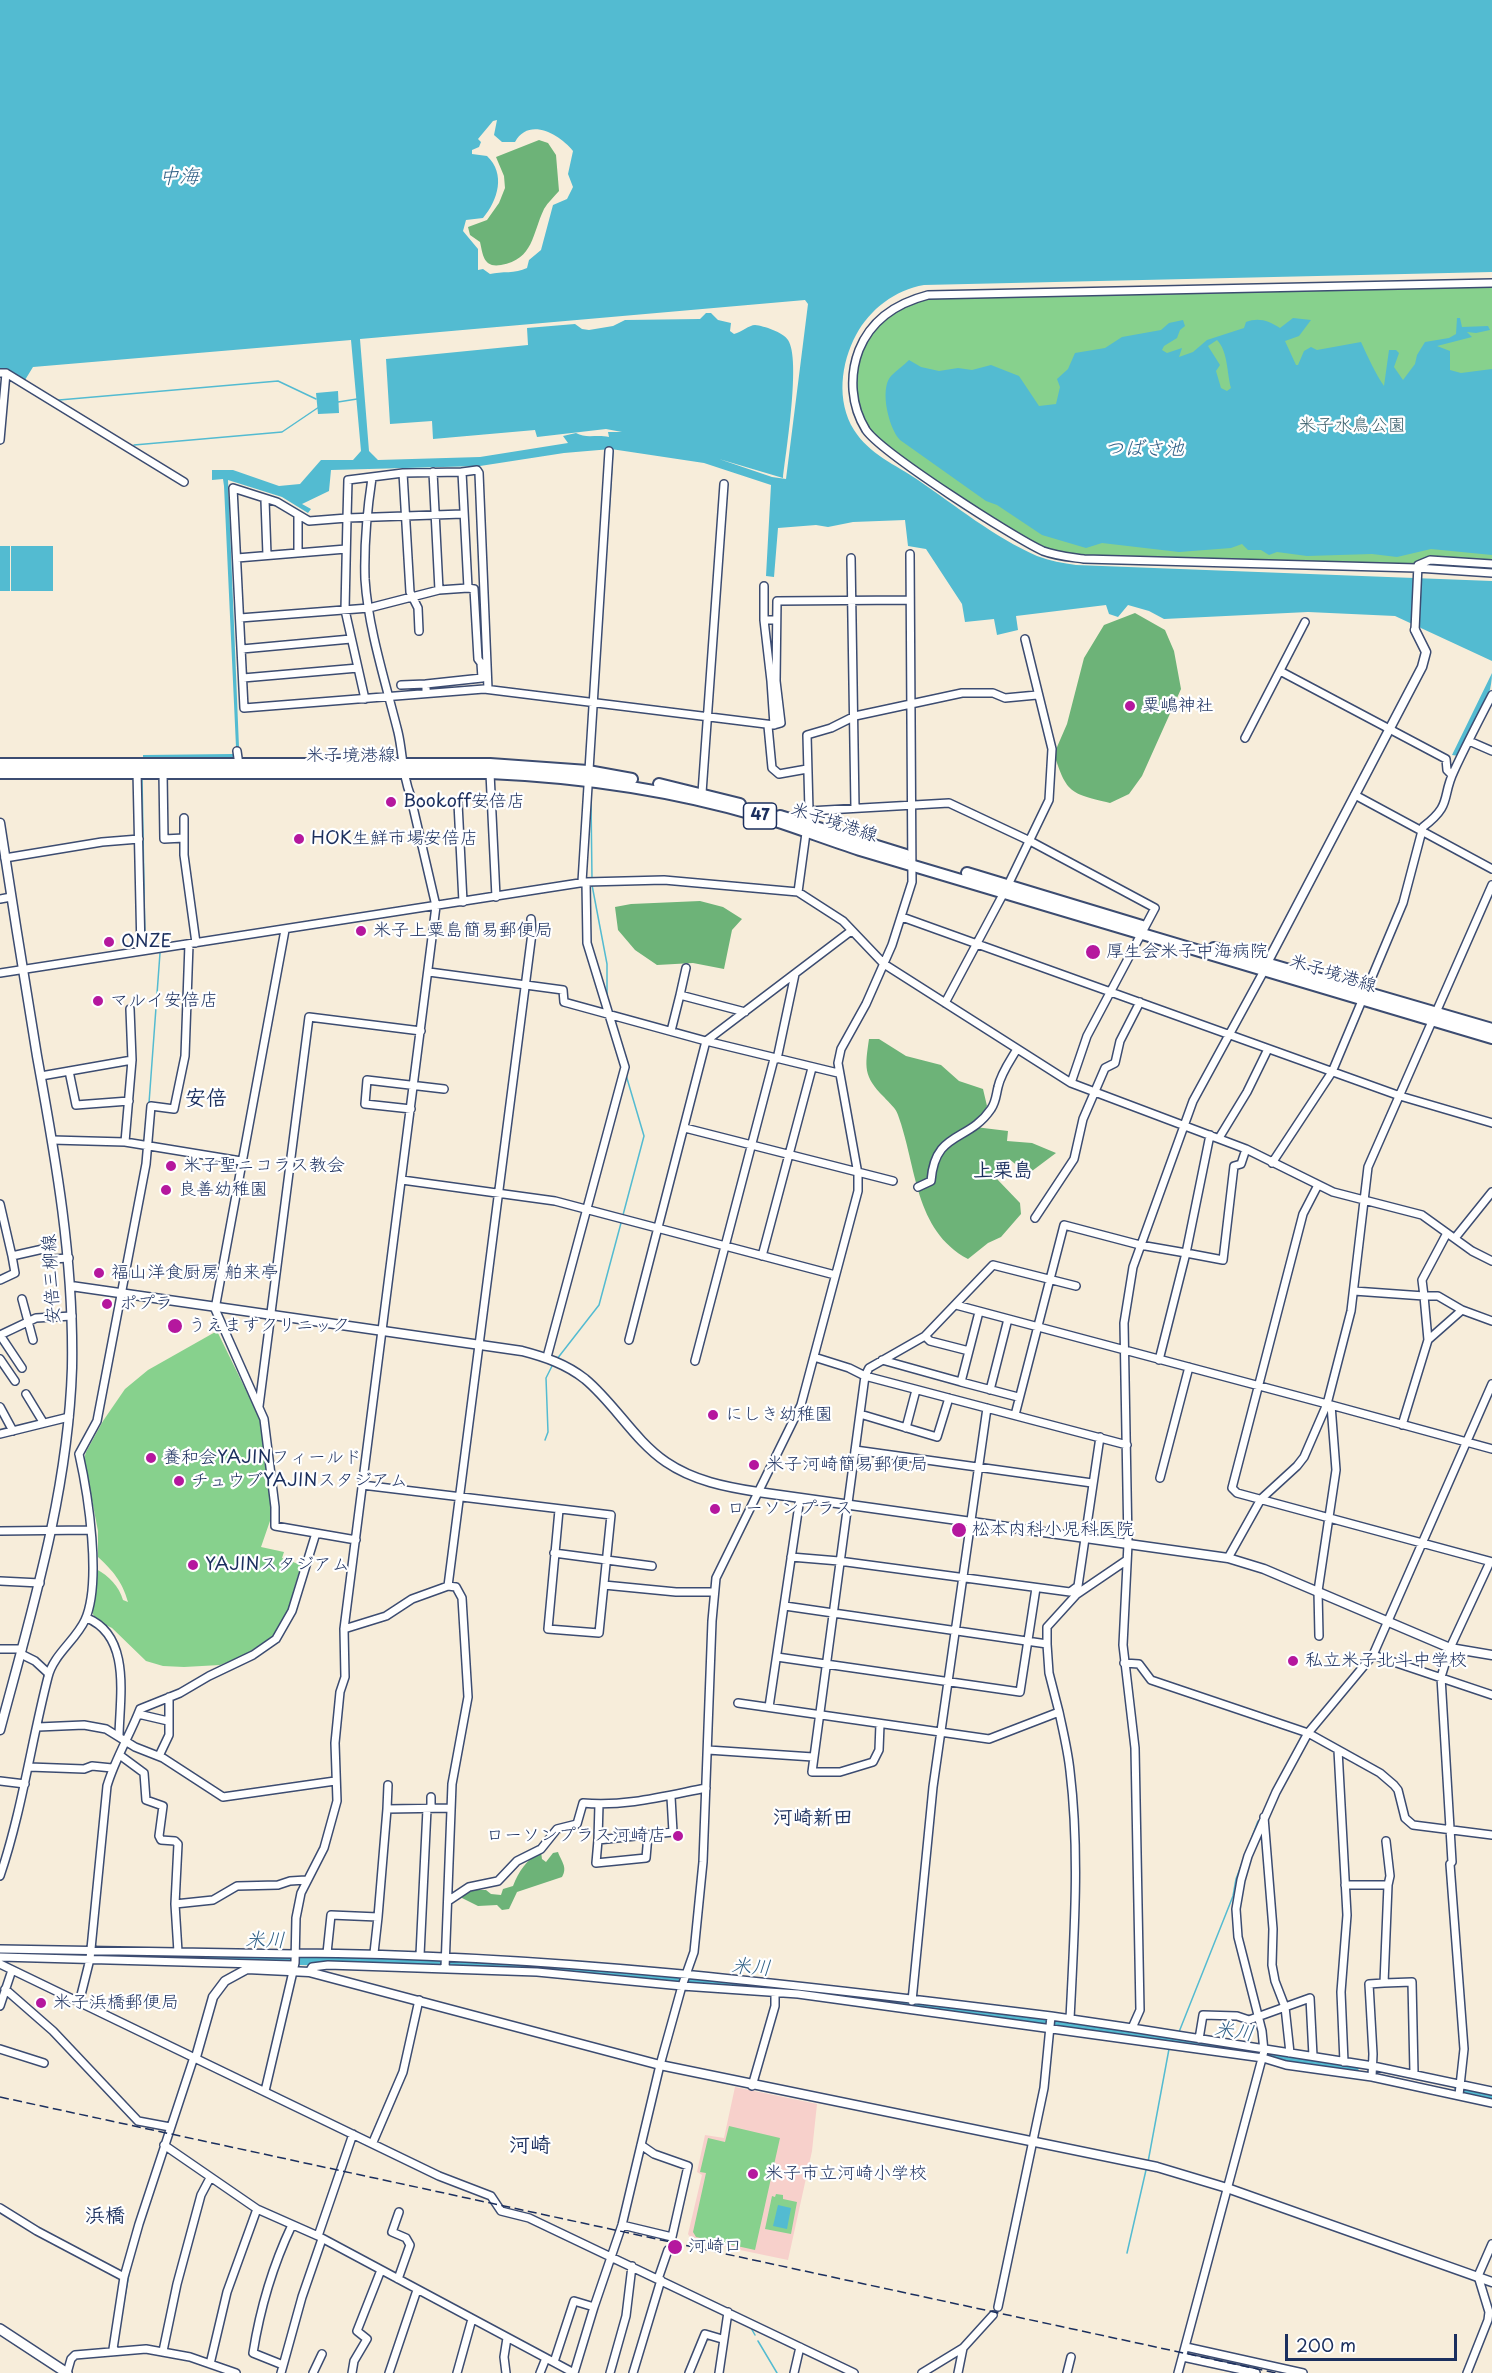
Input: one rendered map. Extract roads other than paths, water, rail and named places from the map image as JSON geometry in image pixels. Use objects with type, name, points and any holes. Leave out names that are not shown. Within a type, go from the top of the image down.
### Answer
[{"type":"main road","name":"米子境港線","points":[[0,764],[137,768],[163,773],[490,764],[702,793],[808,829]]},
{"type":"main road","name":"米子境港線","points":[[0,773],[239,765],[404,767],[588,776],[663,792],[808,829],[1364,997],[1492,1029]]},
{"type":"main road","name":"米子境港線","points":[[1434,1016],[1492,1038]]},
{"type":"main road","points":[[0,2329],[67,2373]]},
{"type":"main road","points":[[0,2335],[57,2373]]},
{"type":"street","points":[[1492,283],[927,295],[902,303],[885,315],[867,335],[857,357],[853,383],[861,420],[873,438],[885,449],[1006,529],[1045,551],[1084,559],[1492,573]]},
{"type":"street","points":[[0,440],[3,373],[184,482]]},
{"type":"street","points":[[547,1357],[625,1067],[587,943],[584,882],[588,776],[609,451]]},
{"type":"street","points":[[364,699],[345,610],[348,480],[353,477],[372,478],[403,473],[477,470],[479,473],[488,689]]},
{"type":"street","points":[[432,472],[439,590]]},
{"type":"street","points":[[462,472],[468,588]]},
{"type":"street","points":[[403,473],[411,598],[418,608],[419,631]]},
{"type":"street","points":[[265,2091],[294,1960],[296,1918],[306,1880],[324,1848],[337,1801],[335,1743],[340,1692],[345,1677],[344,1629],[436,906],[369,608],[365,579],[367,517],[372,478]]},
{"type":"street","points":[[702,793],[724,484]]},
{"type":"street","points":[[463,514],[309,521],[277,502],[233,488],[244,708],[488,689],[707,718],[771,725],[781,723],[764,620],[764,586]]},
{"type":"street","points":[[265,500],[267,555]]},
{"type":"street","points":[[298,516],[298,553]]},
{"type":"street","points":[[237,558],[346,549]]},
{"type":"street","points":[[164,2145],[258,2209],[320,2238],[574,2373],[622,2225],[660,2066],[694,1952],[706,1788],[713,1592],[716,1578],[801,1405],[858,1191],[858,1174],[838,1073],[841,1049],[884,964],[902,917],[912,882],[910,554]]},
{"type":"street","points":[[851,558],[854,600],[855,808]]},
{"type":"street","points":[[1132,2028],[1140,2010],[1135,1748],[1124,1663],[1128,1544],[1125,1351],[1127,1295],[1140,1245],[1193,1101],[1266,967],[1425,658],[1426,652],[1415,630],[1417,569],[1423,561],[1430,560],[1492,564]]},
{"type":"street","points":[[240,618],[369,608],[439,590],[474,589],[478,659],[481,663],[482,678],[400,685]]},
{"type":"street","points":[[773,681],[777,601],[910,600]]},
{"type":"street","points":[[764,620],[775,620]]},
{"type":"street","points":[[1245,738],[1305,622]]},
{"type":"street","points":[[242,649],[351,639]]},
{"type":"street","points":[[945,1003],[1006,889],[1049,800],[1053,768],[1049,735],[1024,639]]},
{"type":"street","points":[[243,678],[358,668]]},
{"type":"street","points":[[1280,671],[1446,759],[1447,770],[1452,775]]},
{"type":"street","points":[[426,684],[426,693]]},
{"type":"street","points":[[798,892],[808,829],[807,735],[831,728],[855,716],[962,693],[993,693],[1005,698],[1037,695]]},
{"type":"street","points":[[1272,1162],[1332,1072],[1403,903],[1421,831],[1447,801],[1452,775],[1492,694]]},
{"type":"street","points":[[771,725],[772,768],[779,774],[807,769]]},
{"type":"street","points":[[1469,741],[1492,751]]},
{"type":"street","points":[[237,752],[239,765]]},
{"type":"street","points":[[137,768],[141,951]]},
{"type":"street","points":[[163,773],[164,838],[184,838]]},
{"type":"street","points":[[490,773],[496,897]]},
{"type":"street","points":[[1355,795],[1492,869]]},
{"type":"street","points":[[458,803],[463,902]]},
{"type":"street","points":[[809,811],[949,803],[1030,841],[1155,908],[1087,1036],[1071,1083]]},
{"type":"street","points":[[0,1876],[25,1784],[48,1673],[87,1618],[91,1589],[91,1530],[89,1500],[79,1454],[97,1421],[147,1144],[151,1106],[174,1109],[185,1056],[193,944],[184,818]]},
{"type":"street","name":"安倍三柳線","points":[[0,823],[22,969],[52,1140],[69,1258],[72,1316],[66,1450],[52,1531],[0,1730]]},
{"type":"street","points":[[5,858],[102,842],[139,839]]},
{"type":"street","points":[[0,973],[584,882],[664,880],[798,892],[843,921],[884,964],[1071,1083],[1095,1094],[1246,1149],[1318,1185],[1362,1201],[1422,1215],[1492,1261]]},
{"type":"street","points":[[1228,1558],[1261,1499],[1298,1466],[1329,1405],[1354,1291],[1362,1201],[1368,1167],[1492,885]]},
{"type":"street","points":[[0,899],[11,897]]},
{"type":"street","points":[[902,917],[1400,1096],[1492,1123]]},
{"type":"street","points":[[448,1586],[525,985],[531,919]]},
{"type":"street","points":[[285,930],[215,1309],[264,1419],[274,1526],[356,1540]]},
{"type":"street","points":[[629,1340],[706,1041],[851,931]]},
{"type":"street","points":[[671,1031],[686,968]]},
{"type":"street","points":[[429,972],[563,990],[564,1002],[775,1059],[838,1073]]},
{"type":"street","points":[[695,1361],[775,1059],[795,974]]},
{"type":"street","points":[[680,995],[745,1012]]},
{"type":"street","points":[[1035,1218],[1074,1159],[1083,1119],[1105,1068],[1115,1063],[1120,1041],[1140,1002]]},
{"type":"street","points":[[125,1142],[132,1060],[130,1009]]},
{"type":"street","points":[[259,1407],[309,1017],[421,1031]]},
{"type":"street","points":[[918,1187],[931,1181],[935,1156],[941,1148],[968,1130],[992,1108],[1003,1074],[1017,1049]]},
{"type":"street","points":[[1219,1138],[1247,1092],[1268,1049]]},
{"type":"street","points":[[41,1076],[132,1060]]},
{"type":"street","points":[[762,1256],[812,1068]]},
{"type":"street","points":[[69,1071],[76,1105],[129,1101]]},
{"type":"street","points":[[411,1109],[365,1104],[367,1080],[444,1089]]},
{"type":"street","points":[[685,1128],[858,1174],[893,1181]]},
{"type":"street","points":[[1159,1360],[1186,1253],[1210,1135]]},
{"type":"street","points":[[52,1140],[147,1144],[241,1161]]},
{"type":"street","points":[[1015,1415],[1064,1225],[1140,1245],[1223,1260],[1234,1166],[1241,1164],[1246,1149]]},
{"type":"street","points":[[402,1180],[555,1201],[835,1275]]},
{"type":"street","points":[[1318,1185],[1303,1214],[1232,1488],[1237,1493],[1491,1562],[1450,1648],[1441,1677],[1464,2049],[1461,2088]]},
{"type":"street","points":[[1455,1238],[1492,1192]]},
{"type":"street","points":[[0,1204],[15,1273],[0,1280]]},
{"type":"street","points":[[1402,1425],[1428,1340],[1422,1280],[1447,1233]]},
{"type":"street","points":[[12,1256],[43,1249],[52,1259],[69,1258]]},
{"type":"street","points":[[880,1724],[879,1750],[873,1762],[840,1772],[812,1772],[839,1561],[865,1377],[869,1368],[925,1336],[993,1265],[1076,1286]]},
{"type":"street","points":[[71,1286],[120,1292],[215,1309],[479,1344],[547,1357],[585,1380],[645,1445],[665,1462],[697,1479],[758,1492],[1228,1558],[1248,1563],[1318,1591],[1450,1648],[1492,1655]]},
{"type":"street","points":[[1354,1291],[1438,1296],[1462,1310],[1492,1321]]},
{"type":"street","points":[[22,1299],[33,1340]]},
{"type":"street","points":[[956,1305],[1492,1449]]},
{"type":"street","points":[[1428,1340],[1462,1310]]},
{"type":"street","points":[[961,1382],[979,1312]]},
{"type":"street","points":[[22,1368],[0,1335],[28,1320],[72,1316]]},
{"type":"street","points":[[990,1390],[1008,1319]]},
{"type":"street","points":[[925,1336],[930,1341],[969,1351]]},
{"type":"street","points":[[814,1358],[849,1368],[865,1377],[1127,1445]]},
{"type":"street","points":[[0,1359],[15,1381]]},
{"type":"street","points":[[882,1360],[1018,1397]]},
{"type":"street","points":[[1160,1478],[1189,1367]]},
{"type":"street","points":[[1178,2373],[1263,2053],[1258,2018],[1245,1971],[1236,1909],[1241,1880],[1264,1818],[1308,1733],[1373,1655],[1492,1384]]},
{"type":"street","points":[[906,1428],[916,1390]]},
{"type":"street","points":[[26,1394],[43,1422]]},
{"type":"street","points":[[860,1414],[937,1437],[949,1398]]},
{"type":"street","points":[[1319,1636],[1318,1591],[1337,1454],[1329,1405]]},
{"type":"street","points":[[0,1407],[13,1431]]},
{"type":"street","points":[[911,2008],[940,1732],[987,1408]]},
{"type":"street","points":[[0,1434],[69,1417]]},
{"type":"street","points":[[1070,2019],[1075,1885],[1073,1807],[1070,1769],[1049,1673],[1047,1627],[1078,1587],[1100,1437]]},
{"type":"street","points":[[66,1450],[79,1454]]},
{"type":"street","points":[[855,1450],[1092,1483]]},
{"type":"street","points":[[362,1485],[611,1515],[599,1633],[548,1629],[559,1510]]},
{"type":"street","points":[[769,1707],[800,1498]]},
{"type":"street","points":[[0,1531],[91,1530]]},
{"type":"street","points":[[79,2002],[90,1956],[104,1807],[112,1768],[120,1756],[140,1709],[253,1655],[281,1633],[292,1611],[316,1533]]},
{"type":"street","points":[[554,1553],[652,1566]]},
{"type":"street","points":[[791,1557],[839,1561],[1070,1592],[1075,1592],[1127,1560]]},
{"type":"street","points":[[0,1581],[40,1583]]},
{"type":"street","points":[[604,1585],[676,1592],[713,1592]]},
{"type":"street","points":[[344,1629],[387,1617],[412,1599],[448,1586],[456,1587],[462,1598],[469,1676],[468,1697],[452,1784],[445,1968]]},
{"type":"street","points":[[777,1657],[1020,1692],[1036,1588]]},
{"type":"street","points":[[785,1606],[1047,1644]]},
{"type":"street","points":[[87,1618],[110,1634],[115,1644],[118,1667],[119,1734]]},
{"type":"street","points":[[0,1649],[21,1651],[48,1673]]},
{"type":"street","points":[[1373,1655],[1492,1695]]},
{"type":"street","points":[[1124,1663],[1139,1664],[1150,1680],[1308,1733],[1380,1773],[1398,1790],[1405,1818],[1413,1825],[1492,1835]]},
{"type":"street","points":[[159,1756],[169,1735],[169,1697]]},
{"type":"street","points":[[738,1703],[996,1738],[1059,1712]]},
{"type":"street","points":[[138,1714],[168,1721]]},
{"type":"street","points":[[38,1727],[84,1725],[106,1729],[159,1756],[223,1797],[335,1781]]},
{"type":"street","points":[[708,1750],[813,1757]]},
{"type":"street","points":[[1338,1750],[1346,1885],[1346,1929],[1341,1992],[1344,2062]]},
{"type":"street","points":[[120,1756],[144,1773],[146,1800],[163,1806],[159,1836],[161,1840],[178,1844],[175,1904],[178,1952]]},
{"type":"street","points":[[29,1767],[112,1768]]},
{"type":"street","points":[[0,1781],[25,1784]]},
{"type":"street","points":[[374,1953],[388,1785]]},
{"type":"street","points":[[448,1901],[469,1887],[498,1881],[517,1861],[540,1849],[557,1829],[577,1824],[582,1803],[599,1804],[671,1797],[706,1788]]},
{"type":"street","points":[[420,1955],[431,1797]]},
{"type":"street","points":[[598,1840],[673,1832],[671,1797]]},
{"type":"street","points":[[599,1804],[596,1863],[646,1858],[648,1835]]},
{"type":"street","points":[[387,1809],[451,1808]]},
{"type":"street","points":[[1264,1818],[1273,1929],[1272,1965],[1275,1981],[1285,2007],[1290,2053]]},
{"type":"street","points":[[1384,1983],[1390,1876],[1386,1841]]},
{"type":"street","points":[[175,1904],[213,1900],[237,1886],[278,1885],[290,1881],[306,1880]]},
{"type":"street","points":[[1346,1885],[1388,1885]]},
{"type":"street","points":[[327,1953],[331,1915],[378,1917]]},
{"type":"street","points":[[0,1949],[90,1956],[178,1952],[294,1960],[309,1972],[660,2066],[1157,2167],[1227,2188],[1492,2282]]},
{"type":"street","points":[[116,2351],[113,2349],[124,2277],[164,2145],[213,1997],[225,1981],[247,1969],[327,1953],[420,1955],[559,1965],[911,2008],[1050,2022],[1070,2019],[1199,2039],[1263,2053],[1286,2065],[1414,2073],[1461,2088],[1492,2103]]},
{"type":"street","points":[[0,1957],[90,1956],[294,1960]]},
{"type":"street","points":[[0,1964],[373,2142],[439,2176],[491,2196],[501,2211],[529,2218],[612,2256],[854,2373]]},
{"type":"street","points":[[309,1972],[312,1967],[328,1965],[445,1968],[684,1981],[809,1985],[1263,2053],[1313,2056],[1461,2088],[1492,2091]]},
{"type":"street","points":[[0,2006],[12,1970]]},
{"type":"street","points":[[1372,2070],[1369,1984],[1413,1982],[1414,2073]]},
{"type":"street","points":[[5,1989],[53,2031],[138,2121],[170,2127]]},
{"type":"street","points":[[752,2086],[775,2006],[775,1993]]},
{"type":"street","points":[[1199,2039],[1203,2015],[1237,2016],[1249,2020],[1310,1998],[1313,2056]]},
{"type":"street","points":[[373,2142],[403,2072],[419,2000]]},
{"type":"street","points":[[998,2307],[1034,2143],[1044,2088],[1050,2022]]},
{"type":"street","points":[[0,2049],[44,2063]]},
{"type":"street","points":[[292,2225],[280,2249],[265,2299],[253,2353],[282,2369],[353,2134]]},
{"type":"street","points":[[622,2225],[672,2237],[688,2166],[654,2154],[641,2145]]},
{"type":"street","points":[[164,2351],[175,2291],[201,2195],[210,2178]]},
{"type":"street","points":[[0,2208],[124,2277]]},
{"type":"street","points":[[210,2364],[227,2292],[258,2209]]},
{"type":"street","points":[[398,2279],[410,2245],[406,2238],[392,2232],[399,2212]]},
{"type":"street","points":[[1467,2373],[1488,2320],[1489,2312],[1478,2276],[1492,2244]]},
{"type":"street","points":[[633,2373],[668,2250]]},
{"type":"street","points":[[610,2373],[626,2316],[632,2266]]},
{"type":"street","points":[[352,2373],[354,2361],[367,2339],[357,2331],[381,2270]]},
{"type":"street","points":[[389,2373],[417,2290]]},
{"type":"street","points":[[554,2362],[574,2301],[594,2307]]},
{"type":"street","points":[[719,2373],[722,2339],[728,2312]]},
{"type":"street","points":[[922,2373],[963,2348],[993,2315]]},
{"type":"street","points":[[457,2373],[472,2319]]},
{"type":"street","points":[[689,2373],[705,2334],[722,2339]]},
{"type":"street","points":[[507,2338],[504,2357],[507,2373]]},
{"type":"street","points":[[794,2373],[800,2347]]},
{"type":"street","points":[[1186,2347],[1303,2373]]},
{"type":"street","points":[[958,2373],[963,2348]]},
{"type":"street","points":[[67,2373],[74,2356],[146,2349],[164,2351],[236,2373]]},
{"type":"street","points":[[313,2373],[322,2354]]},
{"type":"street","points":[[1067,2373],[1071,2356]]},
{"type":"street","points":[[1183,2357],[1256,2373]]},
{"type":"street","points":[[540,2373],[546,2358]]},
{"type":"water","name":"中海","points":[[0,0],[1492,0],[1492,272],[924,285],[893,296],[868,317],[856,335],[847,358],[843,395],[848,419],[867,446],[990,530],[1037,556],[1076,565],[1492,581],[1492,661],[1395,616],[1308,612],[1164,619],[1149,611],[1128,605],[1118,617],[1109,614],[1106,605],[1016,616],[1018,630],[997,635],[994,619],[965,622],[962,604],[926,549],[908,546],[905,520],[853,522],[828,527],[816,525],[778,528],[774,577],[766,576],[771,485],[704,463],[611,449],[564,453],[480,466],[331,470],[329,491],[302,504],[311,509],[308,513],[282,497],[228,480],[239,747],[236,747],[224,486],[223,479],[212,480],[212,470],[233,470],[279,486],[300,484],[321,460],[353,460],[361,451],[351,340],[33,367],[25,380],[8,369],[0,370]],"holes":[[[497,120],[494,135],[502,142],[515,142],[528,130],[536,129],[552,134],[567,145],[573,151],[568,174],[573,187],[567,199],[553,205],[541,250],[529,260],[527,268],[490,274],[483,269],[478,270],[478,249],[463,231],[466,220],[483,218],[496,195],[498,179],[493,163],[487,156],[472,154],[472,150],[479,147],[481,142],[478,139],[493,121]],[[805,300],[808,304],[786,479],[772,477],[719,459],[783,478],[793,385],[792,350],[788,340],[778,332],[755,325],[734,334],[730,331],[731,323],[718,320],[711,313],[706,313],[700,319],[625,320],[613,326],[589,330],[582,329],[575,324],[527,328],[528,345],[386,359],[390,424],[432,421],[433,439],[535,430],[537,437],[606,429],[622,432],[608,432],[609,437],[584,436],[576,433],[563,436],[568,443],[480,457],[378,460],[369,451],[360,339]]]},
{"type":"water","name":"つばさ池","points":[[1293,318],[1311,320],[1299,336],[1285,341],[1296,365],[1304,351],[1311,347],[1317,350],[1361,342],[1384,386],[1389,350],[1396,350],[1399,353],[1394,367],[1403,380],[1415,364],[1417,355],[1425,342],[1449,338],[1456,334],[1457,318],[1460,318],[1462,327],[1488,326],[1490,330],[1467,332],[1472,337],[1437,346],[1450,351],[1450,370],[1461,373],[1492,369],[1492,555],[1431,549],[1397,557],[1372,554],[1307,556],[1277,552],[1269,555],[1261,550],[1248,550],[1242,544],[1231,548],[1179,552],[1102,543],[1086,548],[1042,535],[997,505],[986,501],[900,440],[892,427],[887,409],[887,382],[909,360],[921,367],[939,371],[958,368],[972,370],[991,365],[1019,376],[1039,406],[1056,404],[1060,387],[1057,379],[1068,369],[1075,353],[1105,348],[1122,337],[1161,330],[1169,323],[1183,320],[1185,326],[1180,330],[1177,338],[1164,346],[1162,350],[1167,353],[1182,348],[1179,357],[1193,352],[1207,340],[1244,328],[1246,322],[1264,320],[1280,328]],"holes":[[[1217,340],[1221,345],[1231,388],[1227,391],[1221,388],[1216,371],[1220,365],[1208,346]]]},
{"type":"water","points":[[338,391],[339,413],[318,414],[316,393]]},
{"type":"water","points":[[0,546],[10,546],[10,591],[0,591]]},
{"type":"water","points":[[11,546],[53,546],[53,591],[11,591]]},
{"type":"water","points":[[1492,673],[1489,695],[1480,716],[1459,756],[1452,755]]},
{"type":"water","points":[[233,754],[233,757],[143,758],[143,755]]},
{"type":"water","points":[[778,2205],[791,2208],[787,2229],[773,2226]]},
{"type":"waterway","points":[[59,400],[278,381],[316,399]]},
{"type":"waterway","points":[[338,402],[357,399]]},
{"type":"waterway","points":[[134,445],[282,432],[319,407]]},
{"type":"waterway","points":[[606,558],[613,449]]},
{"type":"waterway","points":[[142,778],[145,943],[151,947]]},
{"type":"waterway","points":[[591,798],[592,880]]},
{"type":"waterway","points":[[592,885],[607,964],[607,998]]},
{"type":"waterway","points":[[149,1103],[160,953]]},
{"type":"waterway","points":[[623,1215],[644,1136],[626,1075]]},
{"type":"waterway","points":[[557,1359],[599,1305],[621,1223]]},
{"type":"waterway","points":[[545,1440],[548,1432],[546,1378],[552,1366]]},
{"type":"waterway","points":[[1179,2032],[1233,1896],[1236,1879],[1258,1821],[1261,1821]]},
{"type":"waterway","name":"米川","points":[[0,1953],[546,1968],[808,1990]]},
{"type":"waterway","name":"米川","points":[[830,1993],[1355,2066]]},
{"type":"waterway","points":[[1148,2162],[1169,2049]]},
{"type":"waterway","name":"米川","points":[[1459,2087],[1492,2095]]},
{"type":"waterway","points":[[1127,2253],[1146,2170]]},
{"type":"waterway","points":[[122,2312],[131,2263]]},
{"type":"waterway","points":[[751,2328],[755,2335]]},
{"type":"waterway","points":[[758,2341],[777,2373]]},
{"type":"railway","points":[[0,2097],[1276,2373]]},
{"type":"place","name":"粟嶋神社","points":[[1130,706]]},
{"type":"place","name":"Bookoff安倍店","points":[[391,802]]},
{"type":"place","name":"HOK生鮮市場安倍店","points":[[299,839]]},
{"type":"place","name":"米子上粟島簡易郵便局","points":[[361,931]]},
{"type":"place","name":"ONZE","points":[[109,942]]},
{"type":"place","name":"厚生会米子中海病院","points":[[1093,952]]},
{"type":"place","name":"マルイ安倍店","points":[[98,1001]]},
{"type":"place","name":"米子聖ニコラス教会","points":[[171,1166]]},
{"type":"place","name":"良善幼稚園","points":[[166,1190]]},
{"type":"place","name":"福山洋食厨房 舶来亭","points":[[99,1273]]},
{"type":"place","name":"ポプラ","points":[[107,1304]]},
{"type":"place","name":"うえますクリニック","points":[[175,1326]]},
{"type":"place","name":"にしき幼稚園","points":[[713,1415]]},
{"type":"place","name":"養和会YAJINフィールド","points":[[151,1458]]},
{"type":"place","name":"米子河崎簡易郵便局","points":[[754,1465]]},
{"type":"place","name":"チュウブYAJINスタジアム","points":[[179,1481]]},
{"type":"place","name":"ローソンプラス","points":[[715,1509]]},
{"type":"place","name":"松本内科小児科医院","points":[[959,1530]]},
{"type":"place","name":"YAJINスタジアム","points":[[193,1565]]},
{"type":"place","name":"私立米子北斗中学校","points":[[1293,1661]]},
{"type":"place","name":"ローソンプラス河崎店","points":[[678,1836]]},
{"type":"place","name":"米子浜橋郵便局","points":[[41,2003]]},
{"type":"place","name":"米子市立河崎小学校","points":[[753,2174]]},
{"type":"place","name":"河崎口","points":[[675,2247]]},
{"type":"district","name":"安倍","points":[[206,1099]]},
{"type":"district","name":"上栗島","points":[[1003,1171]]},
{"type":"district","name":"河崎新田","points":[[813,1818]]},
{"type":"district","name":"河崎","points":[[530,2146]]},
{"type":"district","name":"浜橋","points":[[105,2216]]},
{"type":"park label","name":"米子水鳥公園","points":[[1352,426]]}]
